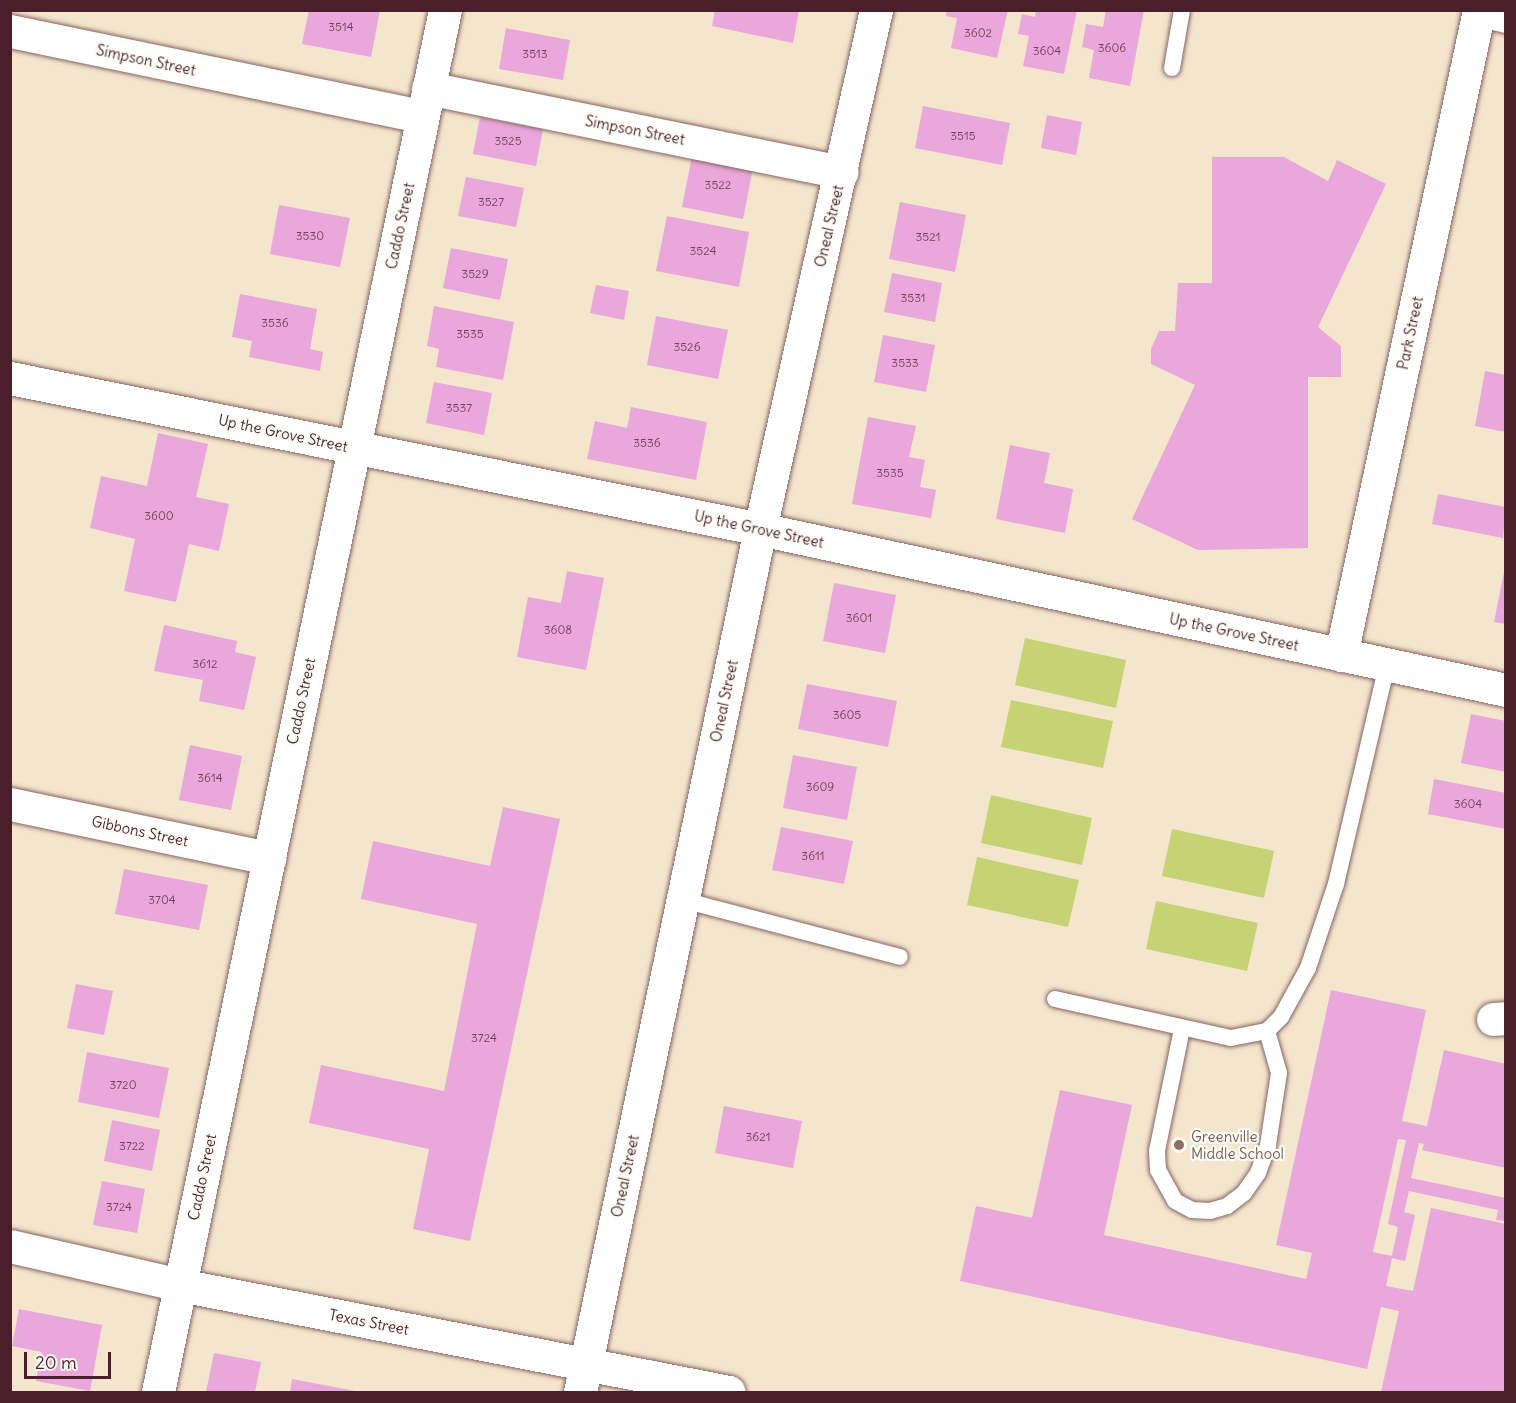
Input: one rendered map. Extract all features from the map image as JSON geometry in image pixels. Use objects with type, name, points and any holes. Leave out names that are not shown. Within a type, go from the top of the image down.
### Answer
[{"type":"street","name":"Caddo Street","points":[[158,1392],[444,10]]},
{"type":"street","name":"Oneal Street","points":[[583,1379],[760,529],[842,172],[876,10]]},
{"type":"street","points":[[1480,10],[1506,16]]},
{"type":"street","name":"Park Street","points":[[1341,655],[1480,10]]},
{"type":"street","name":"Simpson Street","points":[[10,31],[842,172]]},
{"type":"street","name":"Up the Grove Street","points":[[10,378],[760,529],[1506,690]]},
{"type":"street","name":"Gibbons Street","points":[[10,804],[269,858]]},
{"type":"street","name":"Texas Street","points":[[10,1246],[583,1379],[729,1392]]},
{"type":"lane","points":[[1172,68],[1182,10]]},
{"type":"lane","points":[[1055,999],[1230,1038],[1267,1031],[1295,996],[1336,884],[1388,664]]},
{"type":"lane","points":[[683,900],[900,957]]},
{"type":"lane","points":[[1182,1029],[1157,1151],[1158,1170],[1176,1201],[1192,1210],[1210,1211],[1227,1206],[1244,1193],[1258,1173],[1268,1145],[1279,1073],[1267,1031]]},
{"type":"green space","points":[[1025,638],[1126,660],[1116,708],[1015,685]]},
{"type":"green space","points":[[1011,700],[1113,721],[1103,768],[1001,747]]},
{"type":"green space","points":[[991,795],[1092,818],[1082,865],[981,843]]},
{"type":"green space","points":[[1172,829],[1274,851],[1264,898],[1162,876]]},
{"type":"green space","points":[[977,857],[1079,880],[1068,927],[967,905]]},
{"type":"green space","points":[[1156,901],[1258,923],[1247,971],[1146,949]]},
{"type":"building","points":[[309,10],[380,10],[371,57],[302,44]]},
{"type":"building","points":[[715,10],[799,10],[793,43],[712,26]]},
{"type":"building","points":[[947,10],[1008,10],[997,58],[951,48],[957,18],[946,16]]},
{"type":"building","points":[[1036,10],[1077,10],[1064,74],[1023,66],[1029,36],[1018,34],[1022,14],[1035,17]]},
{"type":"building","points":[[1106,10],[1144,10],[1130,86],[1089,78],[1094,50],[1082,47],[1086,24],[1103,27]]},
{"type":"building","points":[[506,28],[570,40],[563,80],[499,69]]},
{"type":"building","points":[[923,106],[1010,123],[1002,165],[915,148]]},
{"type":"building","points":[[1047,115],[1082,122],[1076,155],[1041,148]]},
{"type":"building","points":[[480,117],[543,129],[536,166],[473,154]]},
{"type":"building","points":[[693,151],[754,163],[743,219],[682,207]]},
{"type":"building","points":[[1212,157],[1284,157],[1328,181],[1337,160],[1386,184],[1318,327],[1341,346],[1341,377],[1308,377],[1308,548],[1198,550],[1132,519],[1195,385],[1151,364],[1151,349],[1159,331],[1175,331],[1178,283],[1212,283]]},
{"type":"building","points":[[466,177],[524,188],[516,227],[458,216]]},
{"type":"building","points":[[900,202],[966,215],[955,272],[889,259]]},
{"type":"building","points":[[279,205],[350,218],[340,267],[270,254]]},
{"type":"building","points":[[667,216],[749,232],[739,287],[656,271]]},
{"type":"building","points":[[451,248],[508,259],[500,300],[443,288]]},
{"type":"building","points":[[892,273],[942,283],[935,322],[884,312]]},
{"type":"building","points":[[596,285],[629,291],[624,320],[590,313]]},
{"type":"building","points":[[240,294],[317,309],[310,349],[323,352],[320,371],[249,357],[252,341],[232,337]]},
{"type":"building","points":[[434,306],[514,322],[503,380],[436,367],[439,349],[427,346]]},
{"type":"building","points":[[656,316],[728,330],[718,379],[647,365]]},
{"type":"building","points":[[883,335],[935,345],[926,392],[874,382]]},
{"type":"building","points":[[1485,371],[1506,375],[1506,432],[1475,426]]},
{"type":"building","points":[[434,382],[492,393],[484,435],[426,423]]},
{"type":"building","points":[[631,407],[707,422],[696,480],[587,459],[595,421],[627,428]]},
{"type":"building","points":[[868,417],[916,426],[909,457],[925,460],[920,487],[936,490],[931,518],[852,504]]},
{"type":"building","points":[[158,433],[208,444],[196,497],[229,504],[219,551],[189,544],[176,602],[124,591],[135,539],[90,528],[101,476],[147,486]]},
{"type":"building","points":[[1010,445],[1050,453],[1044,483],[1073,489],[1065,533],[996,519]]},
{"type":"building","points":[[1438,494],[1506,507],[1503,538],[1432,524]]},
{"type":"building","points":[[567,571],[604,578],[586,670],[517,657],[528,597],[561,603]]},
{"type":"building","points":[[1504,572],[1506,573],[1506,624],[1494,622]]},
{"type":"building","points":[[834,583],[896,595],[885,653],[823,641]]},
{"type":"building","points":[[164,625],[237,641],[235,652],[256,657],[244,710],[199,701],[203,680],[154,671]]},
{"type":"building","points":[[807,684],[897,701],[888,747],[798,729]]},
{"type":"building","points":[[1471,714],[1506,721],[1506,772],[1461,763]]},
{"type":"building","points":[[190,745],[242,756],[231,810],[179,800]]},
{"type":"building","points":[[793,755],[857,767],[847,820],[783,808]]},
{"type":"building","points":[[1434,779],[1506,793],[1506,829],[1428,814]]},
{"type":"building","points":[[503,807],[560,819],[470,1241],[413,1229],[429,1149],[309,1123],[321,1065],[444,1091],[477,924],[361,899],[373,841],[490,866]]},
{"type":"building","points":[[781,827],[853,841],[844,884],[772,870]]},
{"type":"building","points":[[124,869],[208,885],[199,930],[115,914]]},
{"type":"building","points":[[76,984],[113,991],[104,1035],[67,1028]]},
{"type":"building","points":[[1331,990],[1426,1010],[1402,1121],[1427,1126],[1444,1050],[1506,1064],[1506,1168],[1422,1150],[1424,1144],[1419,1143],[1411,1178],[1506,1198],[1506,1221],[1496,1220],[1498,1210],[1409,1191],[1404,1212],[1415,1215],[1405,1261],[1392,1258],[1386,1286],[1413,1291],[1431,1208],[1506,1224],[1506,1392],[1381,1392],[1399,1311],[1381,1307],[1367,1369],[960,1281],[976,1206],[1032,1218],[1060,1090],[1132,1105],[1104,1235],[1306,1279],[1312,1253],[1276,1245]],"holes":[[[1398,1139],[1406,1140],[1388,1224],[1398,1227],[1392,1256],[1373,1252]]]},
{"type":"building","points":[[87,1052],[169,1068],[159,1118],[78,1102]]},
{"type":"building","points":[[724,1106],[802,1121],[793,1168],[715,1153]]},
{"type":"building","points":[[112,1120],[160,1130],[152,1171],[104,1161]]},
{"type":"building","points":[[102,1181],[145,1189],[137,1233],[93,1225]]},
{"type":"building","points":[[19,1309],[102,1325],[90,1391],[36,1381],[42,1352],[12,1346]]},
{"type":"building","points":[[214,1353],[261,1362],[255,1392],[206,1392]]},
{"type":"building","points":[[292,1379],[355,1391],[355,1392],[290,1392]]},
{"type":"place","name":"Greenville Middle School","points":[[1179,1145]]}]
